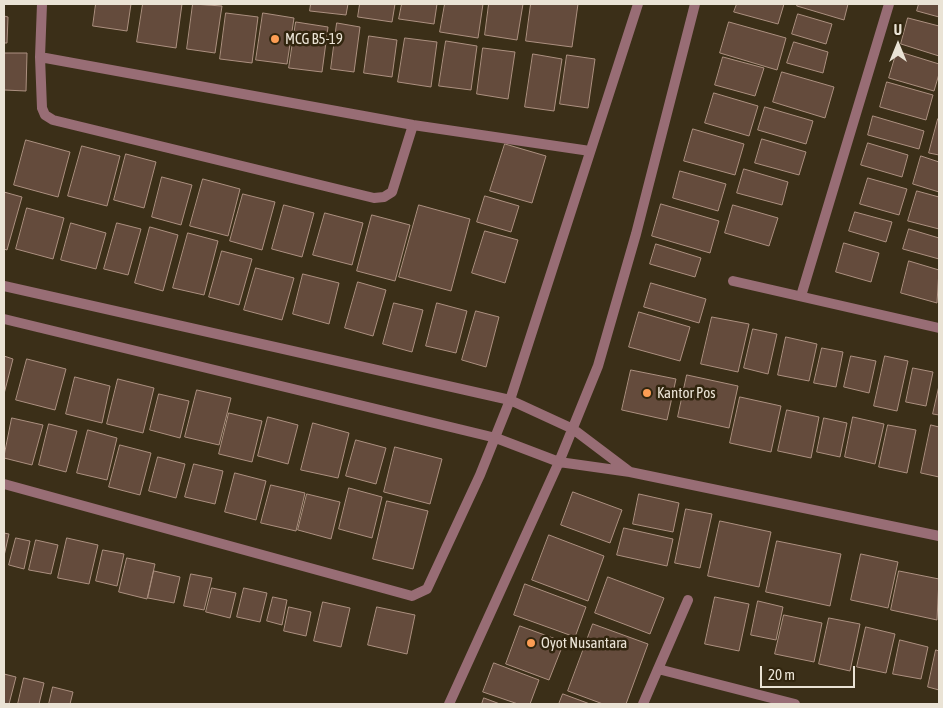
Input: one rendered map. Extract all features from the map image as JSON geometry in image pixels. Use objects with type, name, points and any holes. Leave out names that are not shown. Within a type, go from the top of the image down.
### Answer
[{"type":"street","points":[[42,4],[40,57],[42,108],[45,115],[53,120],[374,198],[384,197],[392,192],[413,125]]},
{"type":"street","points":[[4,484],[412,596],[427,589],[496,438],[510,400],[638,4]]},
{"type":"street","points":[[450,704],[559,462],[598,366],[615,310],[695,4]]},
{"type":"street","points":[[800,296],[889,4]]},
{"type":"street","points":[[40,57],[413,125],[590,151]]},
{"type":"street","points":[[733,281],[939,328]]},
{"type":"street","points":[[4,286],[510,400],[573,429],[630,472]]},
{"type":"street","points":[[4,319],[496,438],[559,462],[630,472],[939,536]]},
{"type":"street","points":[[643,704],[688,600]]},
{"type":"street","points":[[658,669],[795,704]]},
{"type":"building","points":[[96,4],[131,4],[127,31],[93,26]]},
{"type":"building","points":[[143,4],[182,4],[176,48],[137,42]]},
{"type":"building","points":[[193,4],[222,6],[215,53],[187,49]]},
{"type":"building","points":[[311,4],[348,4],[346,15],[310,11]]},
{"type":"building","points":[[360,4],[395,4],[392,22],[358,17]]},
{"type":"building","points":[[402,4],[437,4],[434,24],[399,19]]},
{"type":"building","points":[[445,4],[483,4],[478,38],[440,32]]},
{"type":"building","points":[[489,4],[523,4],[517,40],[485,35]]},
{"type":"building","points":[[531,4],[578,4],[572,47],[526,41]]},
{"type":"building","points":[[737,4],[784,4],[778,24],[734,12]]},
{"type":"building","points":[[798,4],[848,4],[844,20],[797,6]]},
{"type":"building","points":[[919,4],[939,4],[939,17],[917,11]]},
{"type":"building","points":[[226,13],[258,17],[252,63],[220,59]]},
{"type":"building","name":"MCG B5-19","points":[[263,13],[294,18],[287,64],[256,60]]},
{"type":"building","points":[[798,14],[832,24],[826,44],[792,34]]},
{"type":"building","points":[[4,16],[8,17],[7,43],[4,43]]},
{"type":"building","points":[[908,18],[939,26],[939,56],[901,44]]},
{"type":"building","points":[[296,22],[328,27],[322,72],[289,68]]},
{"type":"building","points":[[729,22],[786,38],[777,70],[720,53]]},
{"type":"building","points":[[337,23],[360,27],[354,72],[331,69]]},
{"type":"building","points":[[369,36],[397,40],[392,77],[364,73]]},
{"type":"building","points":[[405,38],[437,42],[431,87],[398,82]]},
{"type":"building","points":[[446,41],[477,46],[471,90],[439,86]]},
{"type":"building","points":[[794,42],[828,52],[823,73],[787,63]]},
{"type":"building","points":[[483,48],[515,52],[508,99],[477,94]]},
{"type":"building","points":[[897,51],[939,64],[939,74],[934,91],[889,78]]},
{"type":"building","points":[[4,53],[27,53],[26,91],[4,90]]},
{"type":"building","points":[[533,54],[562,59],[554,111],[525,107]]},
{"type":"building","points":[[567,55],[595,59],[588,108],[560,104]]},
{"type":"building","points":[[723,57],[764,68],[755,96],[715,85]]},
{"type":"building","points":[[782,72],[834,87],[825,118],[773,102]]},
{"type":"building","points":[[887,82],[933,95],[926,120],[880,107]]},
{"type":"building","points":[[714,93],[758,106],[749,136],[705,123]]},
{"type":"building","points":[[765,107],[813,121],[806,144],[758,130]]},
{"type":"building","points":[[873,116],[924,131],[919,149],[868,135]]},
{"type":"building","points":[[939,120],[939,155],[929,153]]},
{"type":"building","points":[[693,129],[744,144],[735,175],[684,161]]},
{"type":"building","points":[[762,139],[806,152],[799,175],[755,163]]},
{"type":"building","points":[[26,140],[70,152],[58,197],[14,185]]},
{"type":"building","points":[[868,143],[908,155],[902,177],[861,165]]},
{"type":"building","points":[[505,144],[546,156],[532,203],[490,191]]},
{"type":"building","points":[[82,146],[120,156],[107,206],[68,196]]},
{"type":"building","points":[[126,154],[156,162],[144,208],[114,200]]},
{"type":"building","points":[[921,156],[939,162],[939,192],[913,184]]},
{"type":"building","points":[[744,169],[788,182],[782,205],[737,193]]},
{"type":"building","points":[[680,171],[726,184],[718,211],[673,198]]},
{"type":"building","points":[[162,177],[192,185],[181,225],[152,217]]},
{"type":"building","points":[[868,178],[907,189],[899,215],[860,204]]},
{"type":"building","points":[[203,179],[240,189],[228,236],[190,226]]},
{"type":"building","points":[[917,191],[939,197],[939,229],[908,221]]},
{"type":"building","points":[[4,192],[22,197],[7,250],[4,249]]},
{"type":"building","points":[[243,194],[275,202],[262,250],[230,241]]},
{"type":"building","points":[[485,196],[519,206],[511,232],[477,222]]},
{"type":"building","points":[[661,204],[719,221],[710,253],[652,236]]},
{"type":"building","points":[[284,205],[314,213],[302,257],[272,249]]},
{"type":"building","points":[[419,205],[470,219],[451,291],[399,277]]},
{"type":"building","points":[[733,205],[778,218],[769,246],[725,233]]},
{"type":"building","points":[[27,208],[64,218],[53,259],[16,249]]},
{"type":"building","points":[[855,212],[892,222],[886,242],[849,231]]},
{"type":"building","points":[[325,213],[363,223],[352,265],[313,255]]},
{"type":"building","points":[[372,215],[410,225],[395,281],[357,271]]},
{"type":"building","points":[[71,223],[106,233],[96,269],[61,260]]},
{"type":"building","points":[[117,223],[141,229],[128,275],[104,269]]},
{"type":"building","points":[[150,227],[178,235],[163,291],[135,283]]},
{"type":"building","points":[[909,229],[939,238],[939,259],[903,249]]},
{"type":"building","points":[[485,231],[518,240],[505,283],[472,273]]},
{"type":"building","points":[[188,233],[218,241],[204,295],[173,288]]},
{"type":"building","points":[[844,243],[879,253],[871,282],[836,272]]},
{"type":"building","points":[[656,244],[701,258],[695,277],[650,264]]},
{"type":"building","points":[[222,251],[252,259],[239,305],[209,297]]},
{"type":"building","points":[[909,261],[939,270],[937,303],[901,293]]},
{"type":"building","points":[[256,268],[294,278],[282,320],[244,310]]},
{"type":"building","points":[[303,274],[339,283],[329,324],[293,314]]},
{"type":"building","points":[[358,282],[386,290],[373,336],[345,328]]},
{"type":"building","points":[[651,283],[706,299],[699,323],[644,307]]},
{"type":"building","points":[[394,303],[423,310],[412,352],[383,344]]},
{"type":"building","points":[[437,303],[467,311],[456,353],[426,346]]},
{"type":"building","points":[[476,311],[499,317],[486,367],[462,360]]},
{"type":"building","points":[[639,312],[690,327],[680,361],[629,347]]},
{"type":"building","points":[[712,317],[749,324],[738,372],[701,364]]},
{"type":"building","points":[[753,329],[777,334],[768,374],[744,368]]},
{"type":"building","points":[[786,337],[817,344],[809,381],[778,375]]},
{"type":"building","points":[[822,348],[843,352],[836,387],[814,383]]},
{"type":"building","points":[[4,356],[13,359],[4,394]]},
{"type":"building","points":[[851,356],[876,361],[869,393],[844,387]]},
{"type":"building","points":[[885,356],[908,361],[897,411],[874,406]]},
{"type":"building","points":[[27,359],[66,369],[55,410],[16,400]]},
{"type":"building","points":[[913,368],[933,372],[926,406],[906,402]]},
{"type":"building","points":[[631,370],[676,379],[667,420],[622,410]]},
{"type":"building","points":[[687,375],[738,386],[729,428],[678,417]]},
{"type":"building","points":[[75,377],[110,386],[102,423],[66,414]]},
{"type":"building","points":[[118,379],[154,388],[143,433],[107,424]]},
{"type":"building","points":[[939,386],[939,415],[933,414]]},
{"type":"building","points":[[197,390],[231,398],[219,445],[185,437]]},
{"type":"building","points":[[159,394],[189,401],[180,438],[150,430]]},
{"type":"building","points":[[740,397],[781,406],[771,452],[730,443]]},
{"type":"building","points":[[787,410],[819,417],[811,458],[778,451]]},
{"type":"building","points":[[229,413],[262,421],[252,462],[219,454]]},
{"type":"building","points":[[268,417],[298,425],[288,464],[258,456]]},
{"type":"building","points":[[853,417],[884,424],[875,464],[845,457]]},
{"type":"building","points":[[12,418],[43,425],[32,465],[4,458]]},
{"type":"building","points":[[824,418],[847,423],[840,457],[817,452]]},
{"type":"building","points":[[313,423],[349,433],[338,478],[301,470]]},
{"type":"building","points":[[49,424],[77,431],[66,472],[39,465]]},
{"type":"building","points":[[888,425],[916,430],[907,473],[879,467]]},
{"type":"building","points":[[931,425],[939,427],[939,477],[921,473]]},
{"type":"building","points":[[88,430],[117,438],[107,480],[77,473]]},
{"type":"building","points":[[356,440],[386,448],[376,484],[346,476]]},
{"type":"building","points":[[120,445],[151,453],[140,495],[109,487]]},
{"type":"building","points":[[395,447],[442,459],[430,504],[384,492]]},
{"type":"building","points":[[158,457],[185,464],[176,498],[149,491]]},
{"type":"building","points":[[194,464],[223,471],[215,504],[185,497]]},
{"type":"building","points":[[235,473],[266,481],[256,520],[225,512]]},
{"type":"building","points":[[271,485],[305,493],[296,531],[261,523]]},
{"type":"building","points":[[349,488],[382,497],[372,538],[339,529]]},
{"type":"building","points":[[573,492],[622,510],[610,543],[561,525]]},
{"type":"building","points":[[307,494],[340,502],[331,539],[298,530]]},
{"type":"building","points":[[639,494],[679,503],[673,532],[633,524]]},
{"type":"building","points":[[387,501],[428,511],[413,569],[373,559]]},
{"type":"building","points":[[686,509],[712,514],[700,568],[675,563]]},
{"type":"building","points":[[720,521],[771,532],[759,587],[708,576]]},
{"type":"building","points":[[624,528],[673,539],[667,566],[617,555]]},
{"type":"building","points":[[4,533],[9,534],[4,556]]},
{"type":"building","points":[[549,535],[604,556],[588,601],[532,580]]},
{"type":"building","points":[[16,538],[30,541],[24,569],[9,565]]},
{"type":"building","points":[[67,538],[98,545],[89,584],[58,578]]},
{"type":"building","points":[[36,540],[58,545],[51,574],[29,570]]},
{"type":"building","points":[[777,541],[841,554],[830,606],[766,592]]},
{"type":"building","points":[[103,550],[124,554],[117,586],[96,581]]},
{"type":"building","points":[[861,554],[898,562],[888,608],[851,600]]},
{"type":"building","points":[[127,558],[155,564],[147,599],[119,592]]},
{"type":"building","points":[[154,571],[180,577],[174,603],[148,598]]},
{"type":"building","points":[[899,571],[939,579],[937,620],[891,610]]},
{"type":"building","points":[[191,574],[212,578],[204,610],[184,606]]},
{"type":"building","points":[[608,577],[664,598],[650,634],[595,613]]},
{"type":"building","points":[[525,584],[586,607],[575,637],[514,615]]},
{"type":"building","points":[[212,588],[236,593],[230,618],[206,612]]},
{"type":"building","points":[[244,588],[267,593],[260,622],[237,617]]},
{"type":"building","points":[[273,597],[287,600],[282,625],[267,621]]},
{"type":"building","points":[[715,597],[749,604],[739,651],[705,644]]},
{"type":"building","points":[[758,601],[783,607],[776,640],[751,635]]},
{"type":"building","points":[[323,602],[350,608],[341,647],[314,641]]},
{"type":"building","points":[[289,607],[311,612],[306,636],[284,631]]},
{"type":"building","points":[[377,607],[415,615],[407,654],[368,645]]},
{"type":"building","points":[[784,615],[822,623],[814,662],[775,654]]},
{"type":"building","points":[[829,618],[860,624],[850,671],[819,664]]},
{"type":"building","points":[[593,624],[648,644],[626,704],[603,704],[568,691]]},
{"type":"building","points":[[520,626],[564,642],[549,680],[506,664]]},
{"type":"building","points":[[866,627],[895,634],[886,673],[857,667]]},
{"type":"building","points":[[900,640],[928,647],[921,679],[893,674]]},
{"type":"building","points":[[936,650],[939,651],[939,690],[928,687]]},
{"type":"building","points":[[494,663],[539,680],[530,704],[518,704],[483,692]]},
{"type":"building","points":[[4,674],[16,677],[9,704],[4,704]]},
{"type":"building","points":[[24,678],[44,683],[39,704],[18,704]]},
{"type":"building","points":[[53,687],[73,692],[70,704],[49,704]]},
{"type":"building","points":[[563,694],[590,704],[559,704]]},
{"type":"building","points":[[484,698],[500,704],[482,704]]},
{"type":"place","name":"MCG B5-19","points":[[275,39]]},
{"type":"place","name":"Kantor Pos","points":[[647,393]]},
{"type":"place","name":"Oyot Nusantara","points":[[531,643]]}]
